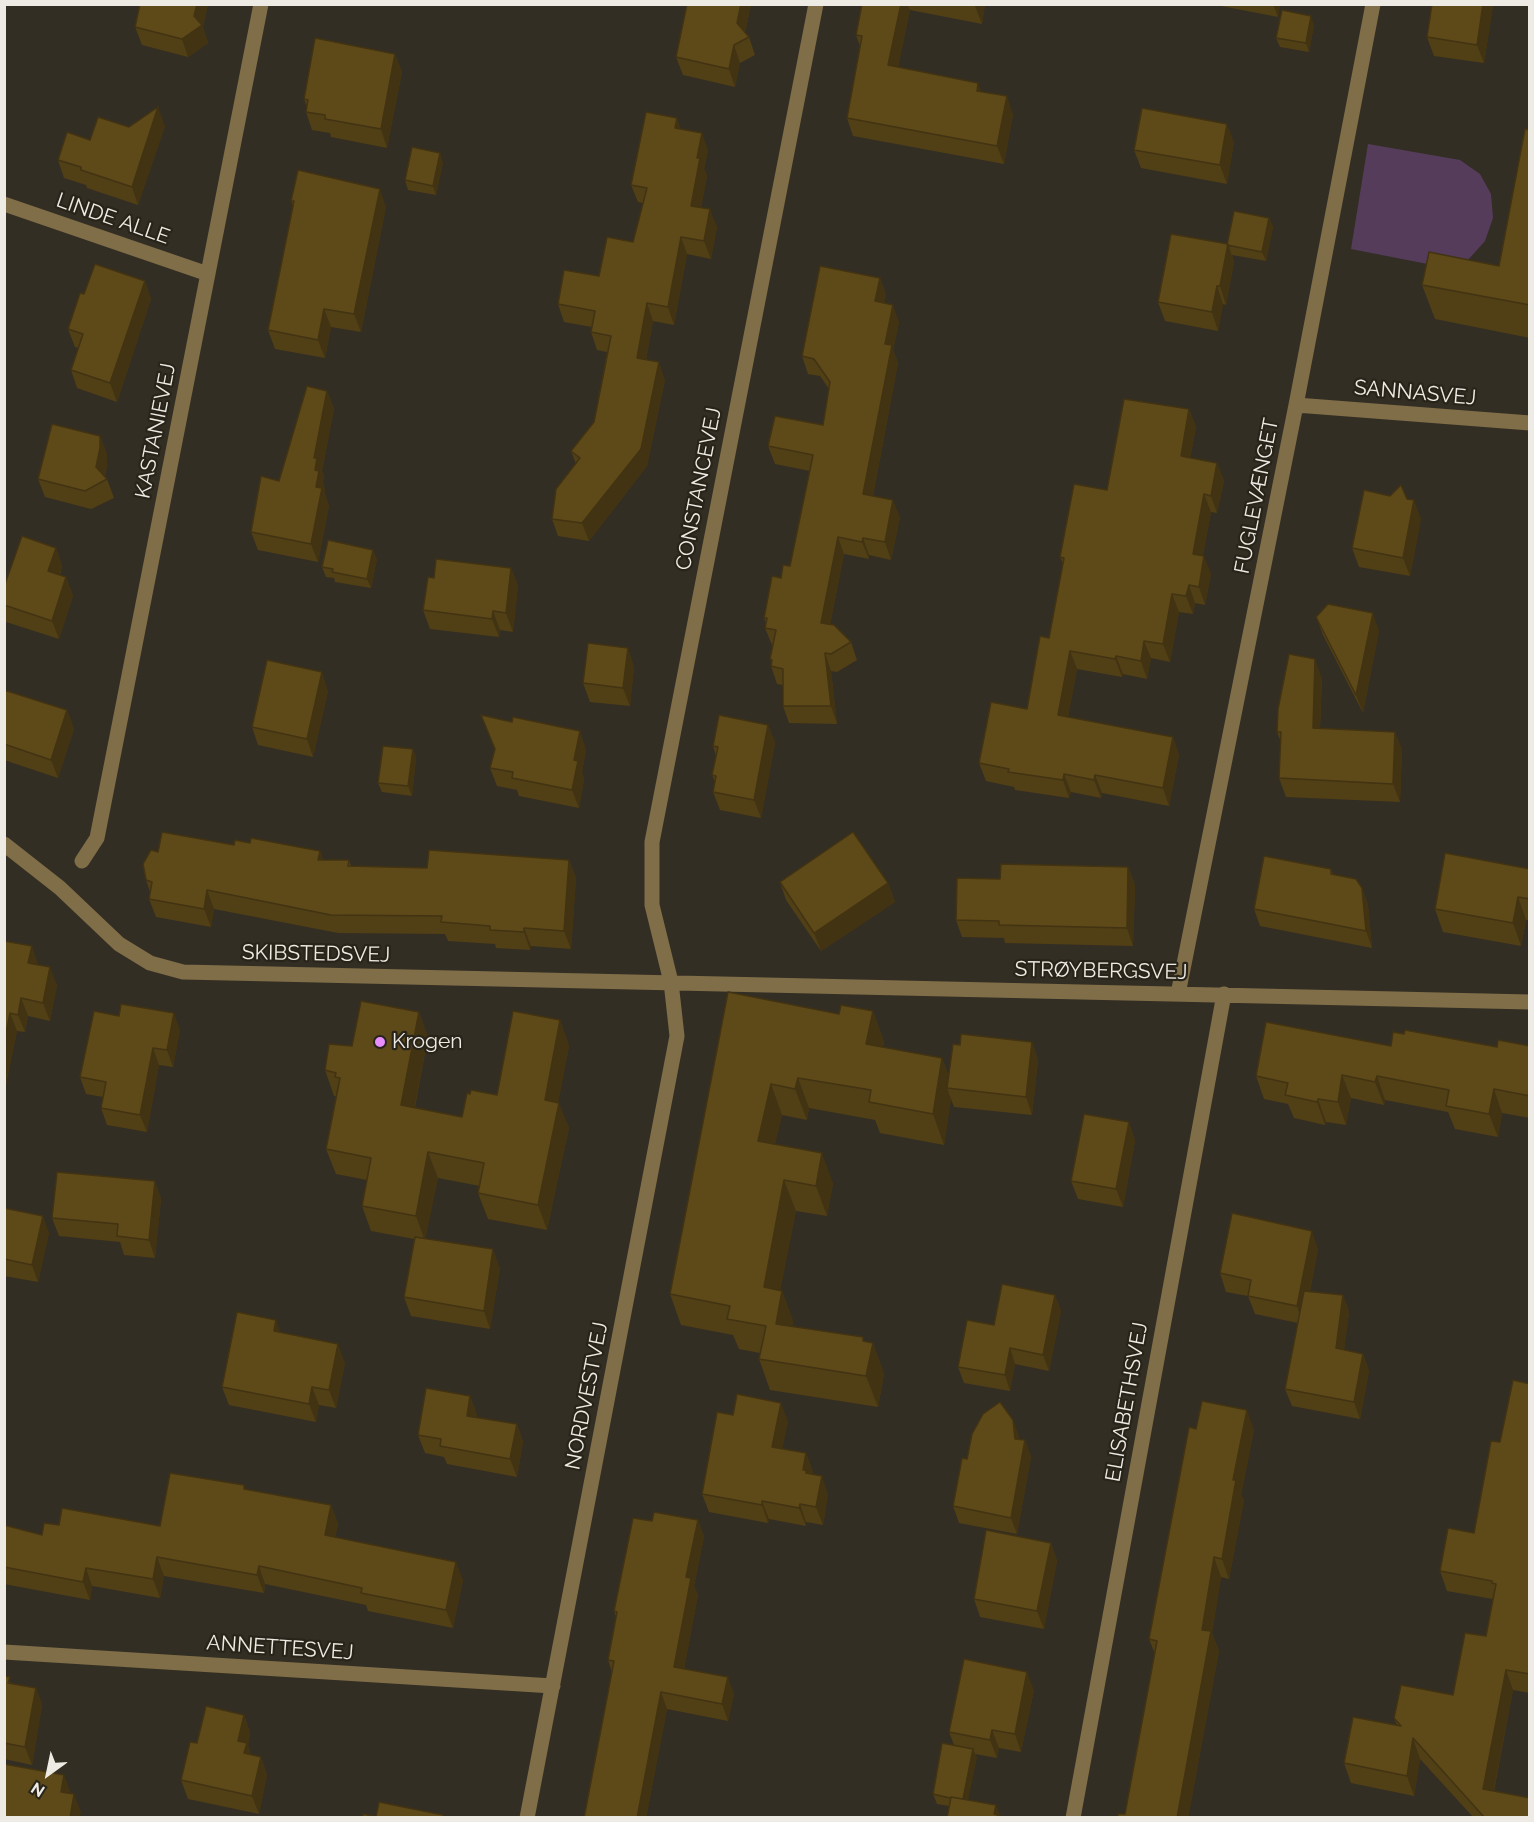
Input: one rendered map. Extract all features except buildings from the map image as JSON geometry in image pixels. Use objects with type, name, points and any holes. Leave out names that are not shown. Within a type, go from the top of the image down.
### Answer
[{"type":"street","name":"KASTANIEVEJ","points":[[82,861],[97,838],[261,4]]},
{"type":"street","name":"CONSTANCEVEJ","points":[[671,982],[652,905],[652,842],[816,4]]},
{"type":"street","name":"FUGLEVÆNGET","points":[[1178,994],[1296,405],[1373,4]]},
{"type":"street","name":"LINDE ALLE","points":[[4,204],[208,274]]},
{"type":"street","name":"SANNASVEJ","points":[[1296,405],[1530,423]]},
{"type":"street","name":"SKIBSTEDSVEJ","points":[[4,844],[60,888],[119,944],[150,963],[183,972],[671,982]]},
{"type":"street","name":"STRØYBERGSVEJ","points":[[671,982],[1530,1002]]},
{"type":"street","name":"NORDVESTVEJ","points":[[527,1818],[677,1036],[671,982]]},
{"type":"street","name":"ELISABETHSVEJ","points":[[1073,1818],[1224,994]]},
{"type":"street","name":"ANNETTESVEJ","points":[[4,1652],[553,1686]]},
{"type":"shaded area","points":[[1368,144],[1460,160],[1480,174],[1491,194],[1493,218],[1485,241],[1467,261],[1443,267],[1351,249]]},
{"type":"place","name":"Krogen","points":[[380,1042]]}]
